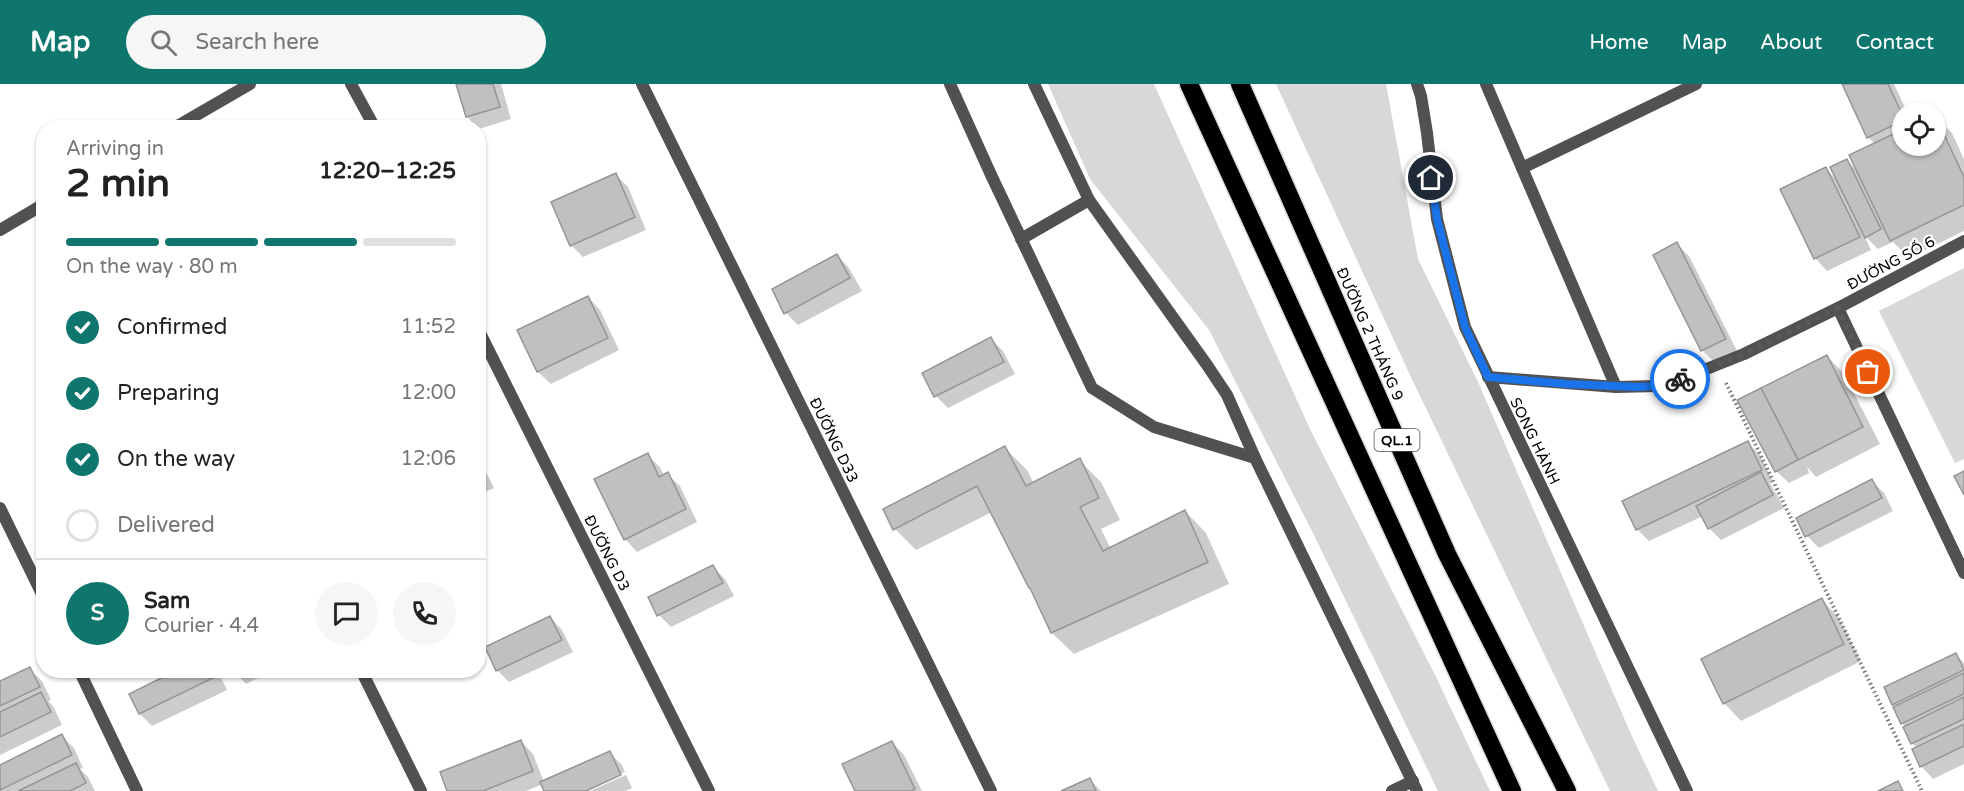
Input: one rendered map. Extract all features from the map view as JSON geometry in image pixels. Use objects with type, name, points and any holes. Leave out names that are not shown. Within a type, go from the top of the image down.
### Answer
[{"type":"highway","name":"QL.1","points":[[1189,84],[1512,791]]},
{"type":"highway","name":"ĐƯỜNG 2 THÁNG 9","points":[[1240,84],[1447,554],[1567,791]]},
{"type":"street","points":[[188,120],[250,84]]},
{"type":"street","points":[[351,84],[371,120]]},
{"type":"street","name":"ĐƯỜNG D33","points":[[642,84],[991,791]]},
{"type":"street","points":[[950,84],[1092,388],[1154,427],[1256,458]]},
{"type":"street","points":[[1034,84],[1089,200],[1227,395],[1415,786],[1392,791]]},
{"type":"street","name":"SONG HÀNH","points":[[1417,84],[1427,134],[1437,219],[1465,327],[1687,791]]},
{"type":"street","points":[[1485,84],[1616,387]]},
{"type":"street","points":[[1522,168],[1696,84]]},
{"type":"street","points":[[1021,239],[1089,200]]},
{"type":"street","points":[[0,230],[36,209]]},
{"type":"street","name":"ĐƯỜNG SỐ 6","points":[[1488,377],[1616,387],[1658,386],[1744,354],[1838,308],[1964,241]]},
{"type":"street","points":[[1838,308],[1964,573]]},
{"type":"street","name":"ĐƯỜNG D3","points":[[486,345],[709,791]]},
{"type":"street","points":[[0,508],[36,582]]},
{"type":"street","points":[[83,678],[137,791]]},
{"type":"street","points":[[365,678],[421,791]]},
{"type":"path","points":[[1724,378],[1922,791]]},
{"type":"shaded area","points":[[1048,84],[1154,84],[1310,429],[1436,677],[1490,791],[1438,791],[1313,533],[1209,330],[1090,179]]},
{"type":"shaded area","points":[[1276,84],[1386,84],[1418,259],[1478,382],[1658,791],[1610,791],[1409,373]]},
{"type":"shaded area","points":[[1964,268],[1964,459],[1955,463],[1879,311]]},
{"type":"building","points":[[456,84],[493,84],[500,107],[466,117]]},
{"type":"building","points":[[1842,84],[1888,84],[1896,102],[1892,102],[1892,126],[1867,138]]},
{"type":"building","points":[[1892,135],[1892,156],[1946,156],[1946,139],[1964,177],[1964,205],[1890,241],[1849,155]]},
{"type":"building","points":[[1847,159],[1881,229],[1865,238],[1830,167]]},
{"type":"building","points":[[1826,167],[1860,237],[1814,259],[1780,189]]},
{"type":"building","points":[[616,173],[635,217],[570,246],[551,202]]},
{"type":"building","points":[[1677,242],[1726,339],[1701,351],[1653,255]]},
{"type":"building","points":[[837,254],[850,278],[784,314],[772,289]]},
{"type":"building","points":[[588,296],[608,338],[537,372],[517,330]]},
{"type":"building","points":[[991,337],[1004,362],[934,397],[922,373]]},
{"type":"building","points":[[1827,355],[1863,427],[1798,460],[1761,388]]},
{"type":"building","points":[[1761,388],[1798,460],[1775,472],[1737,400]]},
{"type":"building","points":[[1748,441],[1762,470],[1636,530],[1622,501]]},
{"type":"building","points":[[1005,446],[1026,486],[1080,458],[1099,498],[1080,507],[1103,551],[1185,510],[1208,562],[1051,633],[977,486],[893,530],[883,509]]},
{"type":"building","points":[[648,453],[659,477],[668,472],[686,509],[624,540],[594,479]]},
{"type":"building","points":[[1964,471],[1964,495],[1954,476]]},
{"type":"building","points":[[1761,472],[1773,495],[1708,529],[1696,506]]},
{"type":"building","points":[[1872,479],[1882,498],[1805,537],[1796,518]]},
{"type":"building","points":[[713,565],[723,583],[657,616],[648,597]]},
{"type":"building","points":[[1822,598],[1844,644],[1723,704],[1701,659]]},
{"type":"building","points":[[550,616],[562,640],[496,671],[486,647]]},
{"type":"building","points":[[1956,653],[1964,670],[1892,705],[1884,687]]},
{"type":"building","points":[[30,667],[40,687],[0,706],[0,681]]},
{"type":"building","points":[[1964,673],[1964,694],[1901,724],[1893,707]]},
{"type":"building","points":[[161,678],[213,678],[139,714],[129,694]]},
{"type":"building","points":[[41,692],[51,712],[0,737],[0,712]]},
{"type":"building","points":[[1964,697],[1964,719],[1911,744],[1903,727]]},
{"type":"building","points":[[1964,724],[1964,746],[1920,767],[1912,749]]},
{"type":"building","points":[[62,734],[72,755],[0,790],[0,765]]},
{"type":"building","points":[[521,740],[533,771],[483,791],[447,791],[440,772]]},
{"type":"building","points":[[892,741],[915,789],[911,791],[855,791],[842,764]]},
{"type":"building","points":[[610,751],[621,775],[586,791],[544,791],[540,782]]},
{"type":"building","points":[[76,763],[86,783],[70,791],[18,791]]},
{"type":"building","points":[[1090,778],[1096,791],[1061,791]]},
{"type":"building","points":[[1898,781],[1903,791],[1878,791]]},
{"type":"way so far","points":[[1680,379],[1744,354],[1838,308],[1868,372]]},
{"type":"route","points":[[1431,178],[1437,219],[1465,327],[1488,377],[1637,387],[1658,386],[1680,379]]}]
